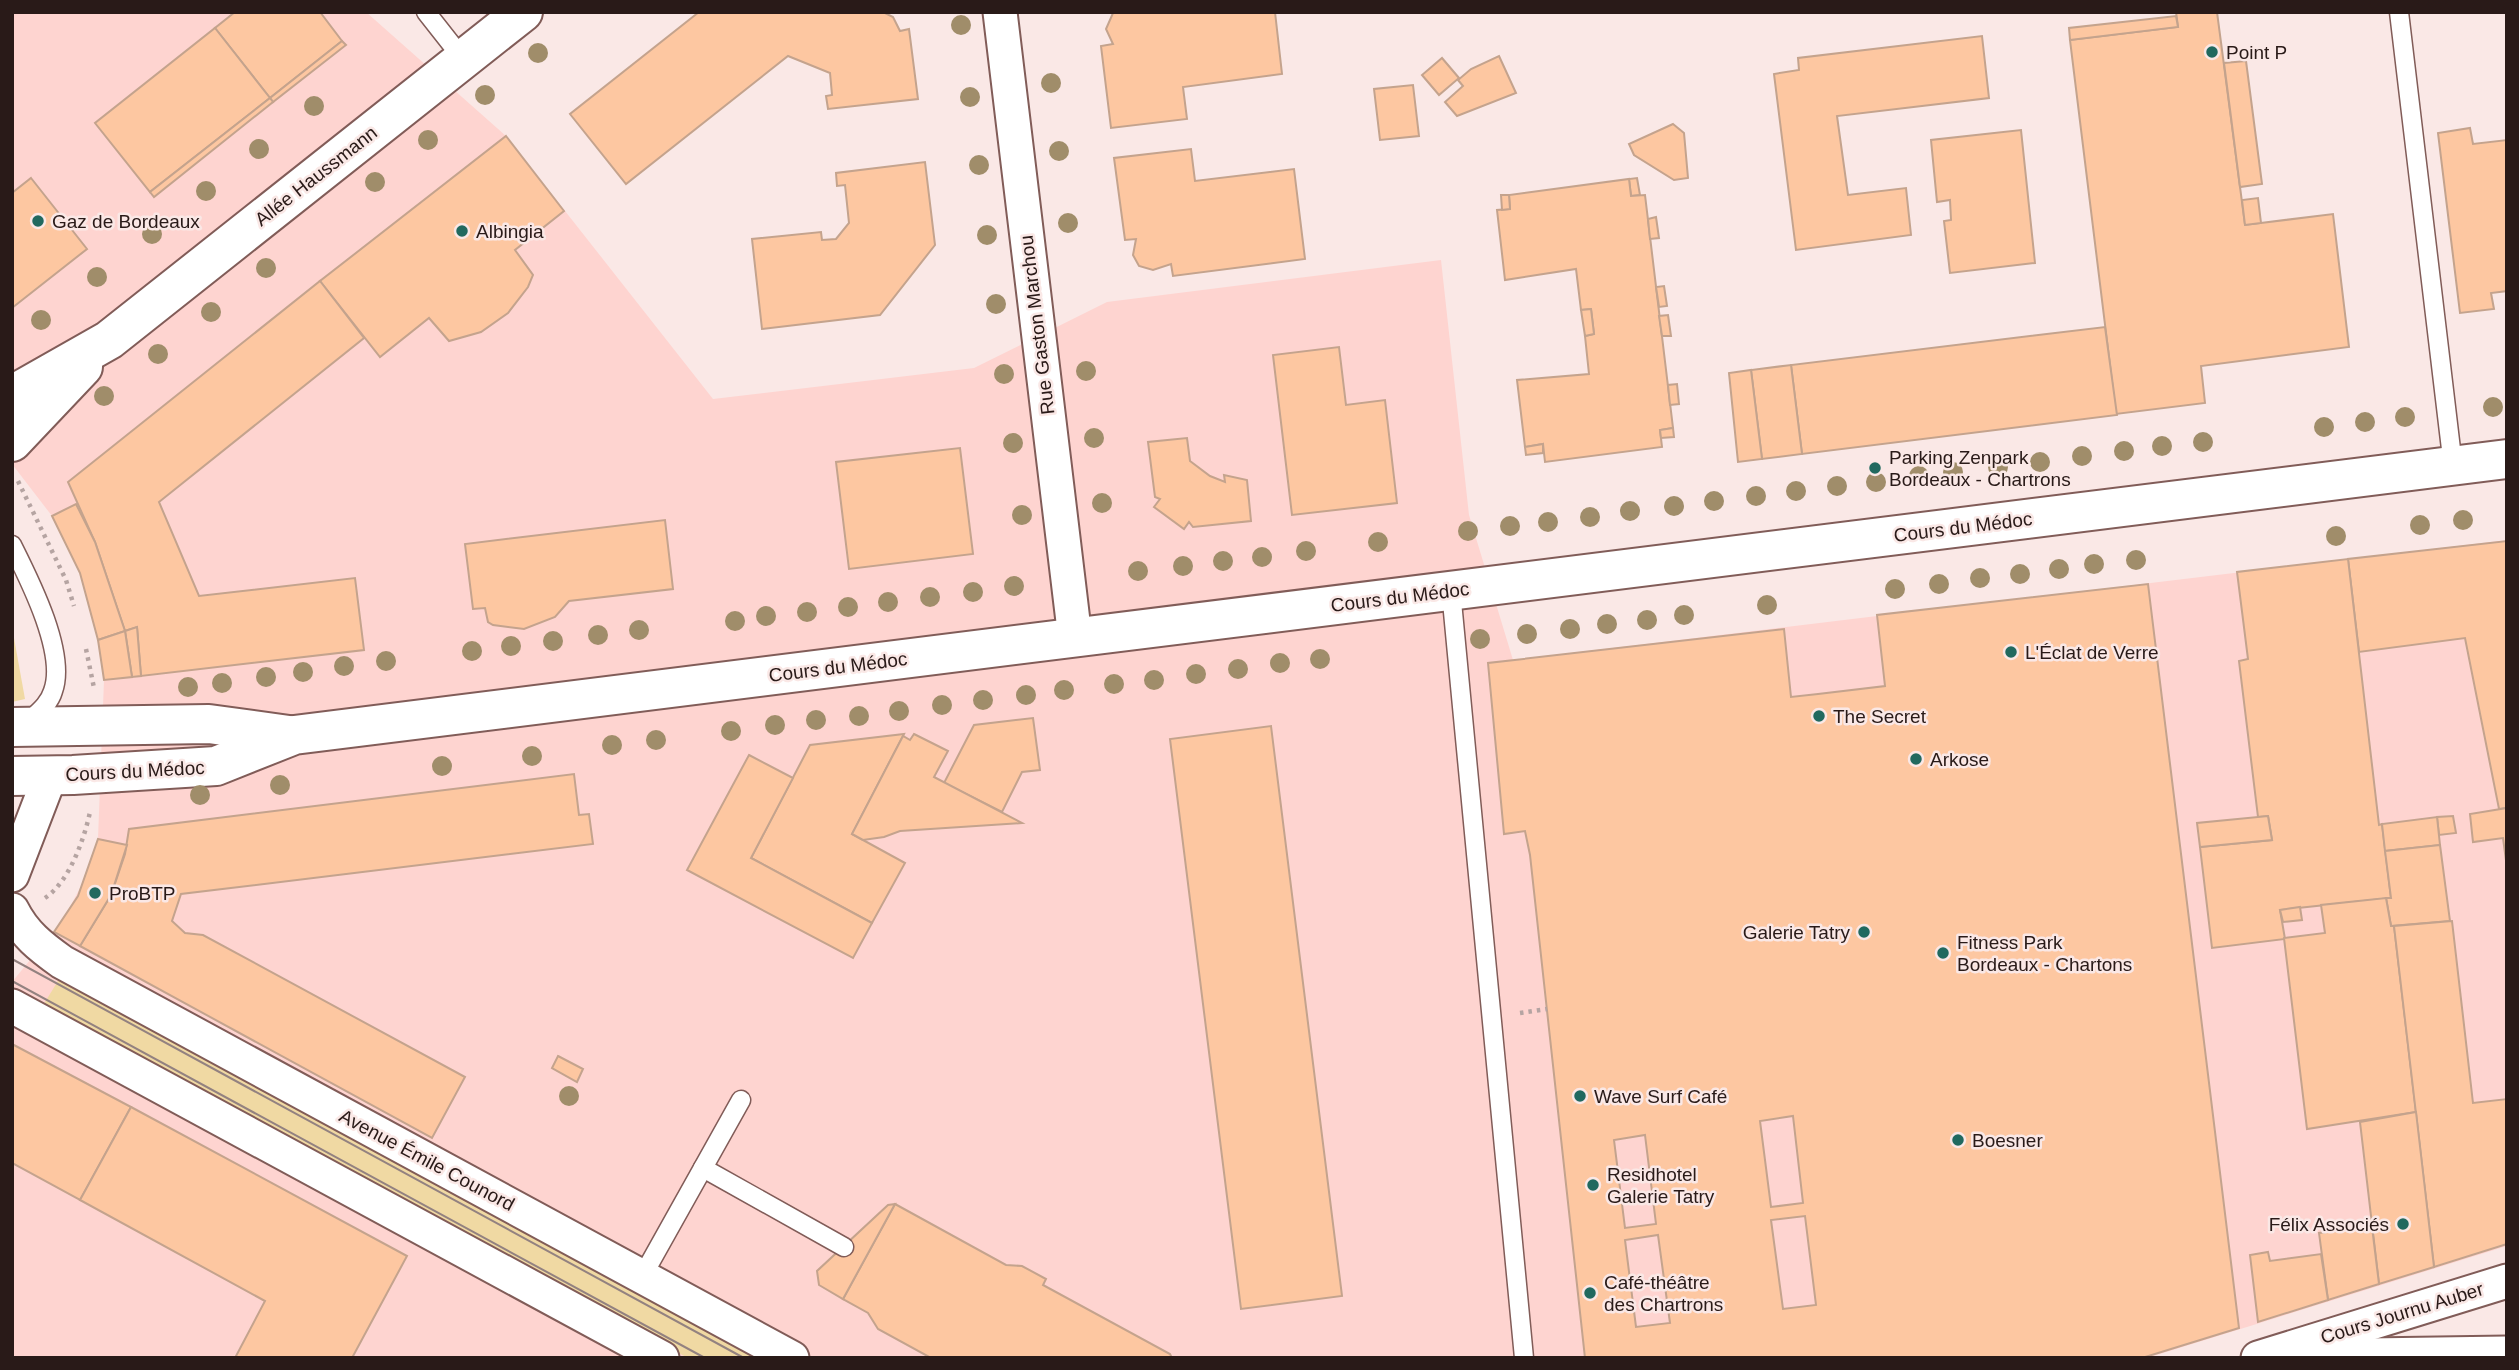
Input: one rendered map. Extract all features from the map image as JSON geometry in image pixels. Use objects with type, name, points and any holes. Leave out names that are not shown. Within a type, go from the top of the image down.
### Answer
[{"type":"main road","name":"Allée Haussmann","points":[[12,442],[109,340],[523,12]]},
{"type":"main road","name":"Allée Haussmann","points":[[12,395],[109,340]]},
{"type":"main road","name":"Cours du Médoc","points":[[18,727],[209,724],[294,735],[2507,459]]},
{"type":"main road","name":"Cours du Médoc","points":[[12,776],[216,766],[294,735]]},
{"type":"street","name":"Rue Gaston Marchou","points":[[1000,12],[1075,638]]},
{"type":"street","points":[[12,875],[47,784],[58,775]]},
{"type":"street","name":"Avenue Émile Counord","points":[[12,910],[28,936],[62,962],[792,1358]]},
{"type":"street","points":[[21,1010],[662,1358]]},
{"type":"street","name":"Cours Journu Auber","points":[[2259,1357],[2507,1280]]},
{"type":"street","points":[[2259,1357],[2507,1353]]},
{"type":"lane","points":[[426,12],[463,59]]},
{"type":"lane","points":[[2399,12],[2453,466]]},
{"type":"lane","points":[[12,545],[33,587],[48,626],[55,688],[48,702],[18,727]]},
{"type":"lane","points":[[1451,591],[1524,1358]]},
{"type":"lane","points":[[642,1277],[741,1100]]},
{"type":"lane","points":[[703,1168],[844,1247]]},
{"type":"shaded area","points":[[12,12],[366,12],[506,136],[713,399],[974,368],[1107,302],[1441,260],[1469,515],[1513,660],[2507,540],[2507,1246],[2147,1358],[12,1358],[12,982],[63,920],[88,873],[98,839],[104,680],[94,619],[80,573],[52,516],[12,464]]},
{"type":"shaded area","points":[[12,627],[25,699],[12,702]]},
{"type":"shaded area","points":[[61,976],[763,1358],[688,1358],[42,1007]]},
{"type":"building","points":[[235,12],[320,12],[342,41],[270,98],[215,28]]},
{"type":"building","points":[[699,12],[883,12],[893,17],[900,31],[909,29],[918,99],[828,109],[826,96],[832,95],[830,73],[788,56],[626,184],[570,114]]},
{"type":"building","points":[[1275,12],[1282,74],[1183,87],[1187,119],[1111,128],[1101,46],[1113,44],[1106,29],[1113,13]]},
{"type":"building","points":[[2176,12],[2217,12],[2245,225],[2333,214],[2349,347],[2201,366],[2205,403],[2116,414],[2070,40],[2178,27]]},
{"type":"building","points":[[2176,16],[2178,27],[2070,40],[2069,28]]},
{"type":"building","points":[[215,28],[270,98],[150,192],[95,123]]},
{"type":"building","points":[[1982,36],[1989,98],[1837,116],[1848,195],[1906,188],[1911,235],[1796,250],[1774,74],[1799,70],[1798,58]]},
{"type":"building","points":[[342,41],[346,45],[273,102],[270,98]]},
{"type":"building","points":[[1499,56],[1516,93],[1457,116],[1445,102],[1463,86],[1458,80],[1471,69]]},
{"type":"building","points":[[1442,58],[1459,78],[1439,95],[1422,75]]},
{"type":"building","points":[[2246,61],[2262,184],[2240,187],[2224,63]]},
{"type":"building","points":[[1413,85],[1419,136],[1380,140],[1374,89]]},
{"type":"building","points":[[270,98],[273,102],[154,197],[150,192]]},
{"type":"building","points":[[1673,124],[1684,133],[1688,178],[1674,180],[1634,155],[1629,144]]},
{"type":"building","points":[[2470,128],[2473,144],[2507,140],[2507,291],[2491,293],[2494,309],[2460,313],[2438,133]]},
{"type":"building","points":[[2021,130],[2035,263],[1950,273],[1944,221],[1951,220],[1950,200],[1937,202],[1931,140]]},
{"type":"building","name":"Albingia","points":[[506,136],[564,211],[515,250],[533,275],[528,287],[508,313],[481,332],[449,341],[429,318],[380,357],[320,281]]},
{"type":"building","points":[[1191,149],[1195,181],[1294,169],[1305,259],[1173,276],[1171,264],[1153,270],[1139,266],[1133,255],[1136,239],[1125,240],[1114,158]]},
{"type":"building","points":[[925,162],[935,245],[880,315],[762,329],[752,239],[821,232],[822,240],[836,239],[849,223],[845,185],[837,186],[836,173]]},
{"type":"building","name":"Gaz de Bordeaux","points":[[31,178],[87,249],[12,308],[12,193]]},
{"type":"building","points":[[1637,178],[1640,195],[1631,196],[1629,179]]},
{"type":"building","points":[[1629,179],[1631,196],[1645,195],[1673,428],[1660,430],[1662,447],[1545,462],[1543,444],[1525,447],[1517,380],[1589,374],[1585,336],[1594,334],[1591,309],[1581,310],[1576,269],[1505,280],[1497,210],[1510,209],[1509,195]]},
{"type":"building","points":[[1501,195],[1509,195],[1510,209],[1502,210]]},
{"type":"building","points":[[2258,198],[2261,223],[2245,225],[2242,200]]},
{"type":"building","points":[[1656,217],[1659,238],[1650,239],[1648,219]]},
{"type":"building","points":[[320,281],[364,338],[159,502],[199,596],[355,578],[364,650],[141,676],[137,627],[125,631],[95,542],[68,482]]},
{"type":"building","points":[[1664,286],[1667,306],[1659,307],[1656,287]]},
{"type":"building","points":[[1591,309],[1594,334],[1585,336],[1581,310]]},
{"type":"building","points":[[1668,315],[1671,336],[1662,336],[1659,316]]},
{"type":"building","points":[[2105,327],[2117,415],[1802,454],[1791,365]]},
{"type":"building","points":[[1339,347],[1346,405],[1385,400],[1397,503],[1292,515],[1273,355]]},
{"type":"building","points":[[1791,365],[1802,454],[1762,459],[1751,370]]},
{"type":"building","points":[[1751,370],[1762,459],[1738,462],[1729,373]]},
{"type":"building","points":[[1677,384],[1679,404],[1670,405],[1668,385]]},
{"type":"building","points":[[1673,428],[1674,437],[1661,438],[1660,430]]},
{"type":"building","points":[[1187,438],[1190,461],[1210,476],[1225,482],[1224,475],[1247,480],[1251,521],[1193,527],[1189,522],[1184,529],[1154,507],[1160,499],[1155,497],[1148,442]]},
{"type":"building","points":[[1543,444],[1543,453],[1526,455],[1525,447]]},
{"type":"building","points":[[960,448],[973,554],[849,569],[836,462]]},
{"type":"building","points":[[76,504],[95,542],[125,631],[98,640],[80,573],[52,516]]},
{"type":"building","points":[[665,520],[673,589],[569,601],[555,617],[524,629],[493,625],[488,622],[485,608],[473,609],[465,544]]},
{"type":"building","points":[[2507,541],[2507,808],[2499,809],[2465,638],[2359,652],[2348,559]]},
{"type":"building","points":[[2348,559],[2379,825],[2382,824],[2391,898],[2280,910],[2285,939],[2212,948],[2200,847],[2272,840],[2268,816],[2258,817],[2239,661],[2248,659],[2237,572]]},
{"type":"building","name":"Galerie Tatry","points":[[2148,584],[2239,1328],[2142,1358],[1585,1358],[1530,855],[1525,831],[1504,834],[1488,663],[1784,629],[1791,697],[1885,686],[1877,615]],"holes":[[[1793,1116],[1803,1203],[1771,1207],[1760,1121]],[[1645,1135],[1656,1224],[1625,1228],[1614,1140]],[[1805,1216],[1816,1305],[1783,1309],[1771,1220]],[[1658,1235],[1670,1323],[1636,1327],[1625,1240]]]},
{"type":"building","points":[[137,627],[141,676],[132,677],[125,631]]},
{"type":"building","points":[[125,631],[132,677],[104,680],[98,640]]},
{"type":"building","points":[[1033,718],[1040,770],[1022,772],[1002,812],[944,783],[974,725]]},
{"type":"building","points":[[1271,726],[1342,1296],[1241,1309],[1170,739]]},
{"type":"building","points":[[904,734],[852,834],[905,863],[872,923],[751,858],[810,745]]},
{"type":"building","points":[[914,734],[948,751],[934,777],[1022,823],[900,831],[863,840],[852,834],[903,736],[910,740]]},
{"type":"building","points":[[749,755],[793,778],[751,858],[872,923],[853,958],[687,870]]},
{"type":"building","points":[[574,774],[579,815],[589,814],[593,844],[181,894],[172,921],[185,933],[203,935],[465,1077],[432,1138],[80,946],[111,895],[125,854],[129,829]]},
{"type":"building","points":[[2507,808],[2507,868],[2503,838],[2473,842],[2470,814]]},
{"type":"building","points":[[2268,816],[2272,840],[2200,847],[2197,823]]},
{"type":"building","points":[[2453,816],[2456,833],[2439,835],[2437,817]]},
{"type":"building","points":[[2437,817],[2440,845],[2385,851],[2382,824]]},
{"type":"building","points":[[98,839],[127,845],[111,895],[80,946],[54,932],[78,896]]},
{"type":"building","points":[[2440,845],[2450,921],[2391,926],[2386,898],[2391,898],[2385,851]]},
{"type":"building","points":[[2386,898],[2391,926],[2394,926],[2416,1112],[2307,1129],[2284,938],[2325,933],[2321,905]]},
{"type":"building","points":[[2300,907],[2302,920],[2283,922],[2280,910]]},
{"type":"building","points":[[2452,921],[2473,1103],[2507,1099],[2507,1244],[2434,1267],[2394,926]]},
{"type":"building","points":[[12,1044],[131,1107],[80,1200],[12,1163]]},
{"type":"building","points":[[558,1056],[583,1069],[577,1082],[552,1068]]},
{"type":"building","points":[[131,1107],[407,1256],[352,1358],[235,1358],[265,1301],[80,1200]]},
{"type":"building","points":[[2416,1112],[2434,1267],[2379,1284],[2360,1122]]},
{"type":"building","points":[[895,1204],[1006,1265],[1022,1266],[1046,1279],[1043,1285],[1170,1354],[1172,1358],[931,1358],[878,1329],[868,1313],[843,1299]]},
{"type":"building","points":[[895,1204],[843,1299],[819,1285],[817,1271],[888,1205]]},
{"type":"building","points":[[2372,1227],[2379,1284],[2328,1300],[2319,1233]]},
{"type":"building","points":[[2268,1252],[2270,1261],[2321,1254],[2328,1300],[2258,1322],[2250,1255]]},
{"type":"tram line","points":[[12,959],[744,1358]]},
{"type":"tram line","points":[[12,981],[705,1358]]},
{"type":"place","name":"Point P","points":[[2212,52]]},
{"type":"place","name":"Gaz de Bordeaux","points":[[38,221]]},
{"type":"place","name":"Albingia","points":[[462,231]]},
{"type":"place","name":"Parking Zenpark Bordeaux - Chartrons","points":[[1875,468]]},
{"type":"place","name":"L'Éclat de Verre","points":[[2011,652]]},
{"type":"place","name":"The Secret","points":[[1819,716]]},
{"type":"place","name":"Arkose","points":[[1916,759]]},
{"type":"place","name":"ProBTP","points":[[95,893]]},
{"type":"place","name":"Galerie Tatry","points":[[1864,932]]},
{"type":"place","name":"Fitness Park Bordeaux - Chartons","points":[[1943,953]]},
{"type":"place","name":"Wave Surf Café","points":[[1580,1096]]},
{"type":"place","name":"Boesner","points":[[1958,1140]]},
{"type":"place","name":"Residhotel Galerie Tatry","points":[[1593,1185]]},
{"type":"place","name":"Félix Associés","points":[[2403,1224]]},
{"type":"place","name":"Café-théâtre des Chartrons","points":[[1590,1293]]}]
